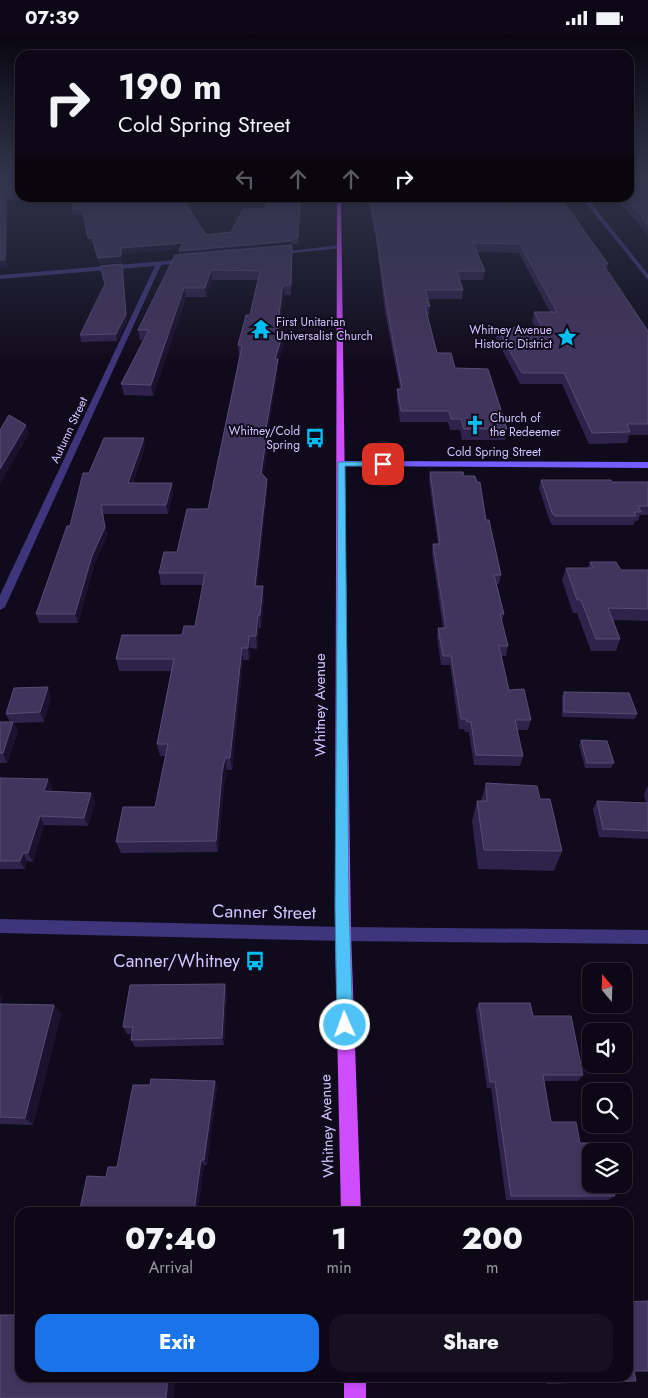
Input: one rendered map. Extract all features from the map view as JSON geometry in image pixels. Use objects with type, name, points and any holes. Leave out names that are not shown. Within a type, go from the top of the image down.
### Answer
[{"type":"main road","name":"Whitney Avenue","points":[[340,238],[343,934],[350,1207]]},
{"type":"main road","points":[[355,1382],[355,1398]]},
{"type":"street","points":[[615,238],[648,279]]},
{"type":"street","points":[[268,254],[340,247]]},
{"type":"street","points":[[0,277],[199,260]]},
{"type":"street","name":"Autumn Street","points":[[0,607],[159,263]]},
{"type":"street","name":"Cold Spring Street","points":[[341,464],[648,465]]},
{"type":"street","name":"Canner Street","points":[[0,926],[343,934],[648,937]]},
{"type":"building","points":[[0,238],[5,238],[5,260],[0,260]]},
{"type":"building","points":[[88,238],[298,238],[292,238],[292,241],[179,251],[183,243],[121,248],[121,256],[98,258],[92,238]]},
{"type":"building","points":[[377,238],[589,238],[608,264],[603,264],[648,331],[648,424],[627,424],[630,432],[592,433],[564,373],[522,373],[497,328],[542,327],[534,312],[557,312],[520,244],[473,243],[485,271],[457,271],[463,290],[425,290],[430,306],[425,306],[437,353],[451,353],[455,368],[488,369],[507,429],[464,429],[461,419],[451,419],[449,411],[401,411],[397,389],[402,389]]},
{"type":"building","points":[[292,245],[291,285],[284,285],[282,290],[277,333],[283,333],[275,359],[278,359],[265,434],[267,434],[261,473],[267,479],[255,586],[263,586],[260,615],[258,615],[256,636],[249,636],[248,648],[242,648],[230,758],[225,758],[222,773],[216,841],[116,842],[123,807],[155,807],[168,744],[157,744],[174,659],[116,659],[122,635],[182,635],[184,626],[195,626],[205,573],[159,573],[164,552],[177,552],[187,509],[208,509],[242,346],[238,345],[246,315],[250,315],[260,271],[211,270],[205,288],[184,288],[151,385],[121,384],[149,330],[138,330],[175,255]]},
{"type":"building","points":[[122,264],[126,314],[116,334],[80,335],[105,284],[100,266]]},
{"type":"building","points":[[9,415],[26,425],[0,469],[0,430]]},
{"type":"building","points":[[104,438],[144,438],[128,483],[172,483],[166,505],[101,505],[105,527],[92,556],[75,614],[36,614],[67,526],[70,526],[83,473],[89,473]]},
{"type":"building","points":[[430,472],[463,472],[464,476],[475,476],[477,482],[480,482],[486,520],[489,520],[501,575],[494,575],[504,614],[500,614],[508,646],[499,646],[509,690],[524,689],[531,720],[515,720],[523,756],[476,755],[471,722],[461,719],[451,656],[443,656],[438,628],[446,628],[433,544],[440,544]]},
{"type":"building","points":[[541,480],[648,482],[648,506],[638,506],[641,512],[634,512],[636,516],[555,516],[552,513]]},
{"type":"building","points":[[590,562],[616,562],[621,570],[648,570],[648,609],[608,608],[620,639],[596,639],[581,600],[577,600],[566,568],[593,568]]},
{"type":"building","points":[[48,687],[40,712],[6,714],[14,688]]},
{"type":"building","points":[[564,692],[629,693],[637,714],[564,712]]},
{"type":"building","points":[[0,722],[13,722],[3,753],[0,753]]},
{"type":"building","points":[[581,740],[607,741],[614,763],[587,763]]},
{"type":"building","points":[[0,778],[48,779],[44,791],[91,793],[84,818],[40,816],[28,853],[23,853],[20,861],[0,861]]},
{"type":"building","points":[[486,783],[537,786],[540,799],[550,799],[562,851],[484,850],[477,801],[487,801]]},
{"type":"building","points":[[597,801],[648,803],[648,831],[603,829]]},
{"type":"building","points":[[225,984],[222,1038],[131,1040],[133,1027],[123,1027],[130,985]]},
{"type":"building","points":[[479,1003],[530,1003],[533,1016],[571,1016],[583,1075],[543,1075],[551,1122],[576,1122],[580,1143],[582,1143],[582,1193],[614,1193],[615,1196],[511,1196],[495,1082],[490,1082]]},
{"type":"building","points":[[0,1004],[54,1005],[25,1118],[0,1117]]},
{"type":"building","points":[[151,1079],[215,1081],[204,1160],[201,1160],[195,1207],[80,1207],[87,1176],[106,1177],[108,1167],[117,1167],[133,1085],[150,1085]]},
{"type":"building","points":[[648,1301],[648,1371],[634,1371],[636,1381],[633,1381],[633,1302]]},
{"type":"building","points":[[0,1315],[15,1315],[15,1382],[168,1382],[166,1398],[0,1398]]},
{"type":"building","points":[[547,1382],[592,1382],[547,1383]]},
{"type":"place","name":"First Unitarian Universalist Church","points":[[261,329]]},
{"type":"place","name":"Whitney Avenue Historic District","points":[[567,337]]},
{"type":"place","name":"Church of the Redeemer","points":[[475,425]]},
{"type":"place","name":"Whitney/Cold Spring","points":[[315,438]]},
{"type":"place","name":"Canner/Whitney","points":[[255,961]]},
{"type":"route","points":[[345,1025],[342,907],[341,464],[383,464]]}]
